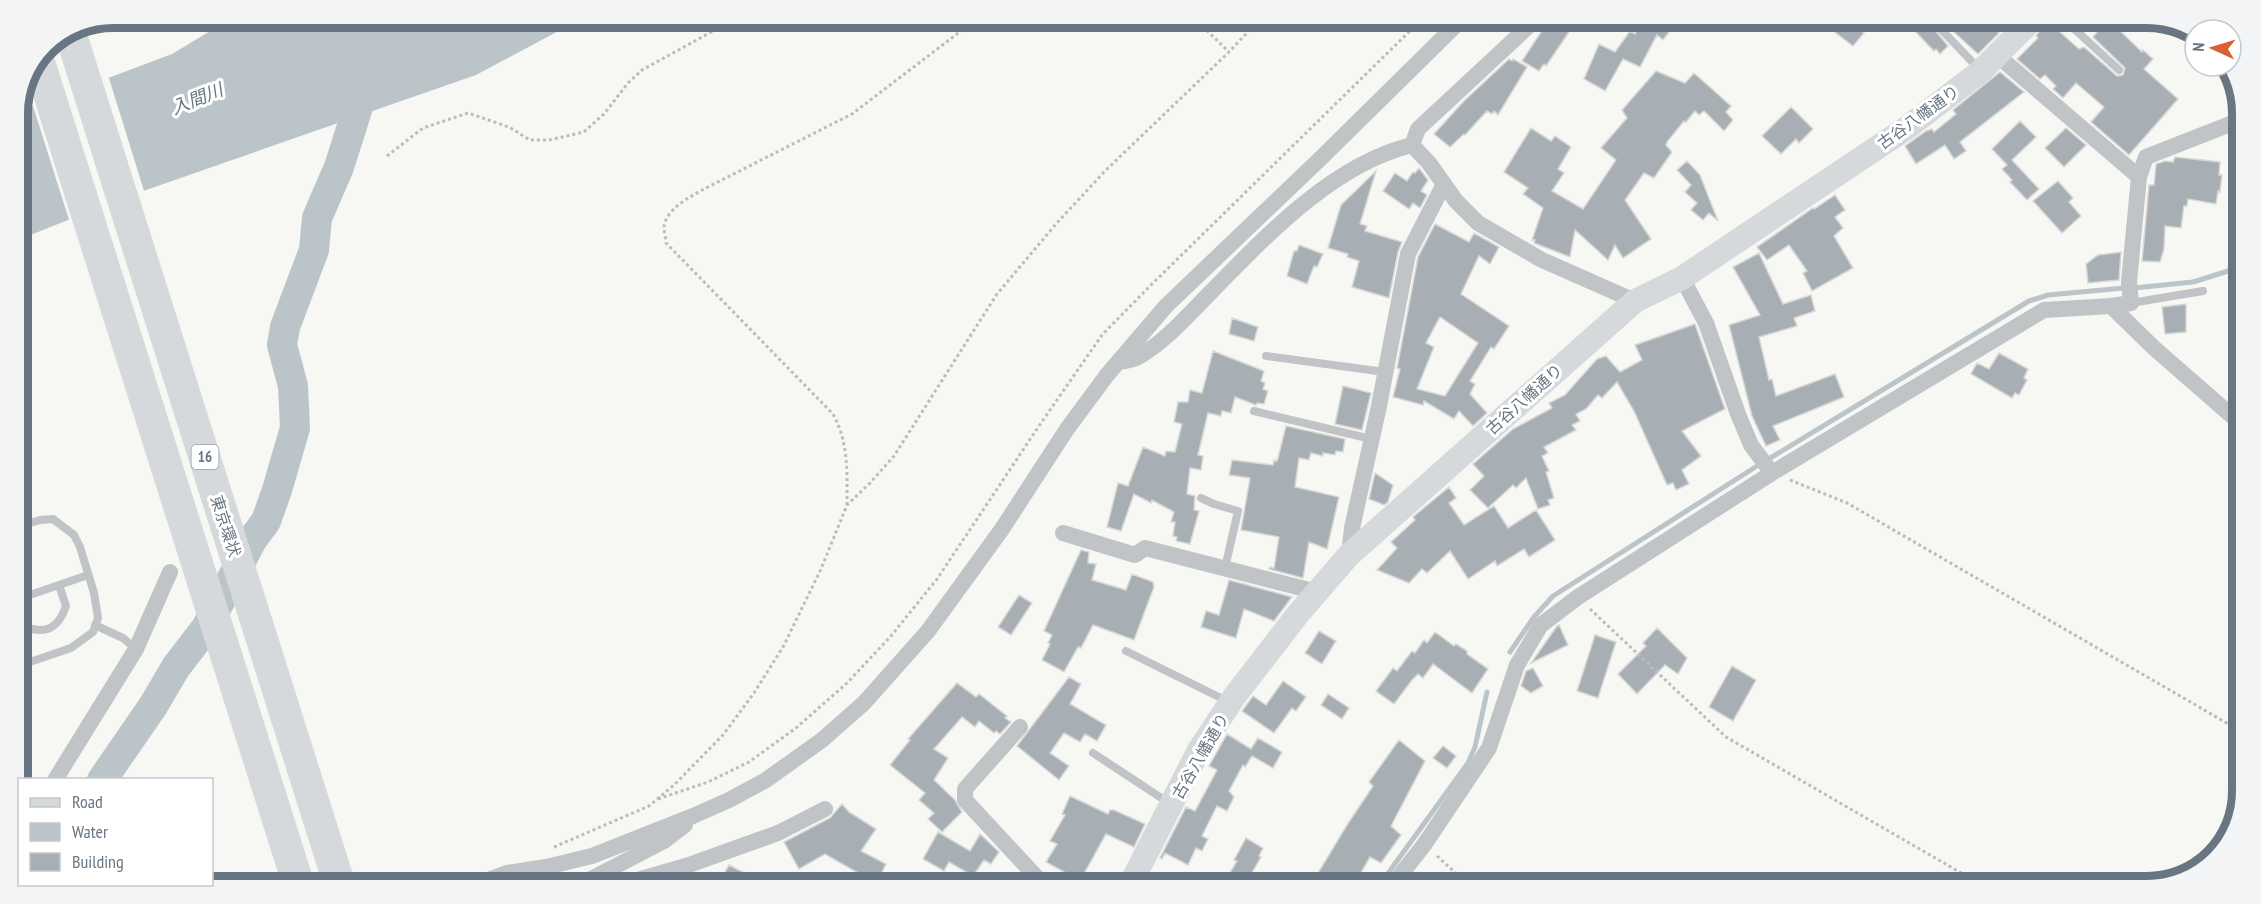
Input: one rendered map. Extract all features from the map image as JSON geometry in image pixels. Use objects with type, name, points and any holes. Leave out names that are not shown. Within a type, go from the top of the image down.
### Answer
[{"type":"highway","name":"東京環状","points":[[72,40],[337,876]]},
{"type":"highway","name":"16","points":[[41,69],[296,876]]},
{"type":"street","points":[[499,876],[592,856],[729,800],[766,780],[822,740],[864,703],[928,631],[954,597],[1002,529],[1067,429],[1118,362],[1166,306],[1322,158],[1453,28]]},
{"type":"street","points":[[1412,145],[1418,129],[1527,28]]},
{"type":"street","name":"古谷八幡通り","points":[[1134,876],[1199,750],[1231,702],[1349,555],[1635,301],[1682,278],[1908,127],[1989,63],[2024,28]]},
{"type":"street","points":[[1989,63],[2139,177]]},
{"type":"street","points":[[1399,876],[1424,844],[1489,748],[1517,665],[1541,625],[1578,597],[1772,473],[2044,310],[2131,303],[2128,282],[2139,177],[2146,157],[2232,123]]},
{"type":"street","points":[[1118,362],[1138,357],[1176,328],[1289,216],[1324,189],[1359,166],[1391,150],[1412,145]]},
{"type":"street","points":[[1412,145],[1429,163],[1456,201],[1478,223],[1542,260],[1635,301]]},
{"type":"street","points":[[1349,555],[1352,528],[1408,254],[1444,184]]},
{"type":"street","points":[[1682,278],[1706,323],[1751,445],[1772,473]]},
{"type":"street","points":[[2111,306],[2154,348],[2232,416]]},
{"type":"street","points":[[1063,533],[1135,555],[1145,548],[1317,592]]},
{"type":"street","points":[[56,778],[136,649],[170,572]]},
{"type":"street","points":[[1020,727],[965,789],[965,800],[1035,876]]},
{"type":"street","points":[[651,876],[778,833],[825,808]]},
{"type":"street","points":[[597,876],[664,841],[681,830],[693,816]]},
{"type":"lane","points":[[1941,28],[1989,63]]},
{"type":"lane","points":[[2073,28],[2119,70]]},
{"type":"lane","points":[[2131,303],[2203,291]]},
{"type":"lane","points":[[1266,356],[1385,372]]},
{"type":"lane","points":[[1254,411],[1371,439]]},
{"type":"lane","points":[[1201,498],[1238,511],[1225,568]]},
{"type":"lane","points":[[29,524],[53,519],[74,535],[88,575],[98,618],[93,632],[71,648],[29,662]]},
{"type":"lane","points":[[29,595],[88,575]]},
{"type":"lane","points":[[29,627],[40,631],[47,630],[58,622],[66,606],[59,585]]},
{"type":"lane","points":[[95,625],[123,638],[136,649]]},
{"type":"lane","points":[[1126,651],[1231,702]]},
{"type":"lane","points":[[1093,753],[1172,805]]},
{"type":"path","points":[[387,156],[423,128],[468,113],[509,127],[530,140],[549,140],[584,132],[604,114],[628,83],[642,70],[719,28]]},
{"type":"path","points":[[847,506],[847,455],[842,430],[833,414],[666,243],[664,228],[667,219],[681,203],[704,189],[852,114],[965,28]]},
{"type":"path","points":[[1204,28],[1229,52]]},
{"type":"path","points":[[553,847],[649,806],[723,735],[754,693],[783,647],[821,569],[847,506],[894,456],[997,294],[1056,224],[1105,171],[1251,28]]},
{"type":"path","points":[[657,799],[708,782],[749,762],[796,728],[847,683],[891,636],[937,579],[1102,335],[1413,28]]},
{"type":"path","points":[[1772,473],[1847,503],[2232,726]]},
{"type":"path","points":[[1578,597],[1726,737],[1966,876]]},
{"type":"path","points":[[1424,844],[1459,876]]},
{"type":"water","name":"入間川","points":[[215,28],[564,28],[476,75],[123,198],[28,236],[29,108],[172,54]]},
{"type":"pier","points":[[108,75],[145,194],[70,223],[32,103]]},
{"type":"building","points":[[1544,28],[1572,28],[1546,66],[1544,64],[1539,71],[1522,61]]},
{"type":"building","points":[[1638,28],[1672,28],[1663,40],[1657,35],[1640,67],[1623,59],[1605,91],[1584,79],[1599,44],[1615,52],[1630,31],[1635,34]]},
{"type":"building","points":[[1829,28],[1857,28],[1864,33],[1853,46]]},
{"type":"building","points":[[1912,28],[1933,28],[1948,46],[1940,54],[1936,49],[1934,51]]},
{"type":"building","points":[[1949,28],[1995,28],[1999,33],[1978,54]]},
{"type":"building","points":[[2042,28],[2055,28],[2079,49],[2084,47],[2117,76],[2123,75],[2125,68],[2093,37],[2100,28],[2117,28],[2142,52],[2143,50],[2153,59],[2144,69],[2178,99],[2129,155],[2091,122],[2104,107],[2076,83],[2063,98],[2053,89],[2056,86],[2045,75],[2040,79],[2017,59],[2038,38],[2036,36]]},
{"type":"building","points":[[1509,59],[1527,67],[1498,115],[1494,111],[1492,114],[1487,111],[1465,135],[1450,147],[1434,134],[1464,101]]},
{"type":"building","points":[[1656,71],[1685,83],[1694,73],[1731,106],[1726,112],[1733,120],[1724,131],[1704,111],[1699,115],[1695,111],[1667,142],[1666,145],[1672,152],[1654,178],[1644,173],[1625,200],[1651,239],[1623,258],[1615,245],[1608,260],[1575,230],[1570,257],[1534,243],[1535,240],[1532,240],[1543,208],[1523,194],[1528,188],[1504,172],[1531,128],[1551,141],[1555,136],[1571,147],[1558,169],[1564,173],[1552,191],[1583,209],[1616,160],[1601,148],[1627,118],[1622,110]]},
{"type":"building","points":[[2000,72],[2024,92],[1960,142],[1966,151],[1954,159],[1945,145],[1916,164],[1905,146],[1926,131],[1932,129],[1934,132],[1956,114],[1953,110]]},
{"type":"building","points":[[1791,107],[1813,129],[1799,143],[1796,139],[1781,154],[1762,136]]},
{"type":"building","points":[[2020,121],[2036,137],[2012,160],[2039,189],[2027,200],[2010,182],[2012,180],[2002,169],[2007,165],[1992,149]]},
{"type":"building","points":[[2066,128],[2086,145],[2064,167],[2045,148]]},
{"type":"building","points":[[2175,157],[2220,162],[2219,175],[2222,175],[2220,192],[2218,191],[2216,204],[2188,199],[2187,206],[2184,206],[2181,228],[2165,226],[2164,249],[2160,262],[2142,261],[2149,185],[2154,185],[2156,164],[2165,161],[2173,162]]},
{"type":"building","points":[[1687,161],[1700,175],[1718,221],[1709,213],[1703,220],[1691,210],[1697,203],[1685,192],[1691,185],[1677,170]]},
{"type":"building","points":[[1419,168],[1428,180],[1421,191],[1427,195],[1420,208],[1413,203],[1409,209],[1383,191],[1395,173],[1407,181]]},
{"type":"building","points":[[1376,171],[1360,224],[1367,226],[1365,231],[1402,242],[1389,298],[1352,287],[1359,261],[1347,257],[1348,254],[1328,248],[1341,205]]},
{"type":"building","points":[[2058,181],[2073,198],[2069,202],[2081,216],[2062,233],[2033,201]]},
{"type":"building","points":[[1835,195],[1845,210],[1835,217],[1843,228],[1834,236],[1853,268],[1812,291],[1803,273],[1807,271],[1789,245],[1767,260],[1757,247]]},
{"type":"building","points":[[1435,224],[1469,242],[1474,233],[1499,247],[1490,264],[1479,256],[1461,294],[1509,326],[1494,349],[1491,347],[1470,381],[1475,384],[1470,394],[1487,413],[1473,426],[1459,411],[1454,419],[1424,401],[1423,405],[1393,397],[1400,369],[1397,368],[1418,257]],"holes":[[[1440,317],[1478,343],[1445,396],[1417,389],[1434,347],[1426,343]]]},
{"type":"building","points":[[1299,245],[1323,254],[1317,267],[1314,266],[1307,284],[1287,276],[1294,251],[1297,251]]},
{"type":"building","points":[[2121,252],[2119,280],[2088,283],[2086,264],[2098,255]]},
{"type":"building","points":[[1759,253],[1783,304],[1811,295],[1815,311],[1794,318],[1797,326],[1759,337],[1769,380],[1772,379],[1776,396],[1835,374],[1844,397],[1773,426],[1780,440],[1766,446],[1752,416],[1729,325],[1760,315],[1733,267]]},
{"type":"building","points":[[2186,304],[2186,332],[2165,334],[2162,307]]},
{"type":"building","points":[[1232,318],[1258,327],[1254,341],[1229,334]]},
{"type":"building","points":[[1695,324],[1725,409],[1682,431],[1701,456],[1682,470],[1689,484],[1676,490],[1673,483],[1667,485],[1634,411],[1617,382],[1602,398],[1598,395],[1586,409],[1576,414],[1580,421],[1572,425],[1576,430],[1544,447],[1548,453],[1542,456],[1549,471],[1546,472],[1554,498],[1548,500],[1550,505],[1538,509],[1526,478],[1516,488],[1513,485],[1488,508],[1470,490],[1484,476],[1473,464],[1513,429],[1552,408],[1549,403],[1565,395],[1597,359],[1606,356],[1620,372],[1642,360],[1635,345]]},
{"type":"building","points":[[1213,351],[1264,371],[1261,381],[1265,383],[1263,389],[1268,391],[1264,404],[1257,403],[1256,405],[1235,397],[1231,413],[1222,411],[1221,416],[1208,413],[1198,455],[1203,456],[1201,470],[1190,468],[1187,494],[1195,496],[1194,510],[1199,511],[1190,544],[1176,541],[1177,537],[1173,536],[1175,522],[1171,522],[1174,512],[1152,500],[1151,503],[1134,494],[1121,531],[1107,527],[1118,483],[1128,486],[1143,447],[1165,456],[1166,451],[1175,452],[1182,424],[1174,422],[1178,402],[1188,402],[1190,390],[1202,393]]},
{"type":"building","points":[[1999,353],[2028,369],[2024,378],[2027,380],[2019,395],[2015,393],[2012,398],[1971,374],[1977,363],[1989,369]]},
{"type":"building","points":[[1343,386],[1371,393],[1362,430],[1335,424]]},
{"type":"building","points":[[1286,426],[1345,439],[1343,452],[1336,451],[1335,455],[1323,453],[1323,456],[1311,453],[1309,460],[1299,458],[1295,487],[1339,497],[1327,549],[1309,542],[1303,578],[1269,569],[1274,568],[1279,537],[1241,530],[1250,478],[1229,475],[1232,460],[1273,465],[1274,460],[1277,461]]},
{"type":"building","points":[[1375,473],[1393,485],[1388,502],[1384,505],[1369,499]]},
{"type":"building","points":[[1449,487],[1456,498],[1449,503],[1464,525],[1494,506],[1508,528],[1536,510],[1555,540],[1529,557],[1524,549],[1497,566],[1495,561],[1468,579],[1450,551],[1427,573],[1422,569],[1409,583],[1377,570],[1397,548],[1391,542],[1415,520],[1413,517]]},
{"type":"building","points":[[1081,550],[1089,552],[1088,563],[1096,564],[1092,580],[1126,590],[1132,574],[1153,582],[1154,587],[1134,640],[1093,625],[1081,648],[1078,647],[1064,672],[1042,660],[1052,635],[1044,631]]},
{"type":"building","points":[[1229,580],[1292,597],[1274,621],[1244,609],[1236,638],[1201,627],[1206,611],[1219,615]]},
{"type":"building","points":[[1019,595],[1032,603],[1011,635],[998,627]]},
{"type":"building","points":[[1559,625],[1568,645],[1531,663],[1557,626]]},
{"type":"building","points":[[1657,628],[1687,658],[1678,674],[1665,665],[1637,694],[1618,674],[1646,646],[1643,643]]},
{"type":"building","points":[[1319,631],[1336,641],[1322,664],[1305,653]]},
{"type":"building","points":[[1435,632],[1454,646],[1456,644],[1467,651],[1467,654],[1488,669],[1472,693],[1433,664],[1423,678],[1418,674],[1412,680],[1394,704],[1376,691],[1393,668],[1397,671],[1412,651],[1415,653],[1424,640],[1427,643]]},
{"type":"building","points":[[1595,635],[1616,642],[1598,698],[1577,691]]},
{"type":"building","points":[[1732,666],[1756,680],[1733,721],[1709,707]]},
{"type":"building","points":[[1533,668],[1543,686],[1531,693],[1521,686],[1526,671]]},
{"type":"building","points":[[1069,677],[1081,684],[1070,704],[1106,725],[1097,741],[1085,734],[1080,742],[1064,733],[1050,753],[1069,766],[1059,780],[1017,746]]},
{"type":"building","points":[[1283,681],[1306,697],[1296,711],[1292,708],[1274,733],[1242,711],[1253,696],[1266,705]]},
{"type":"building","points":[[957,683],[976,697],[979,694],[1007,716],[1005,718],[1011,722],[1000,734],[996,731],[994,733],[979,721],[975,727],[962,717],[934,749],[948,758],[934,780],[955,800],[962,812],[942,832],[928,819],[934,813],[919,800],[925,793],[890,765],[910,740],[908,739]]},
{"type":"building","points":[[1328,694],[1349,708],[1342,719],[1321,705]]},
{"type":"building","points":[[1227,734],[1251,749],[1258,738],[1282,752],[1273,768],[1252,756],[1245,767],[1243,765],[1229,791],[1234,797],[1227,811],[1217,806],[1202,836],[1208,839],[1202,851],[1196,848],[1188,865],[1165,853],[1162,859],[1160,858],[1186,807],[1195,811],[1217,770],[1209,766]]},
{"type":"building","points":[[1399,740],[1425,761],[1391,826],[1401,835],[1381,863],[1370,857],[1359,876],[1323,876],[1318,873],[1373,786],[1369,782]]},
{"type":"building","points":[[1443,746],[1456,756],[1447,768],[1433,758]]},
{"type":"building","points":[[1070,796],[1108,814],[1110,810],[1114,810],[1145,824],[1134,847],[1106,834],[1083,876],[1071,876],[1046,862],[1057,844],[1050,841],[1065,815],[1062,814]]},
{"type":"building","points":[[842,804],[849,812],[876,829],[861,851],[886,864],[880,876],[859,876],[860,874],[825,854],[799,869],[784,842],[830,818]]},
{"type":"building","points":[[938,832],[970,851],[980,834],[999,852],[991,864],[984,860],[973,876],[949,862],[944,871],[923,859]]},
{"type":"building","points":[[1246,838],[1263,848],[1259,856],[1261,857],[1250,876],[1228,876],[1237,861],[1234,860]]},
{"type":"building","points":[[729,865],[750,876],[723,876]]},
{"type":"waterway","points":[[103,778],[153,706],[176,667],[206,628],[252,540],[266,521],[295,428],[293,386],[282,345],[285,327],[314,250],[317,218],[339,167],[360,101],[363,78]]},
{"type":"waterway","points":[[2134,288],[2193,282],[2232,270]]},
{"type":"waterway","points":[[1767,460],[2029,301],[2048,295],[2124,288]]},
{"type":"waterway","points":[[1510,652],[1534,617],[1553,596],[1757,466]]},
{"type":"waterway","points":[[1386,876],[1468,763],[1475,747],[1487,692]]}]
